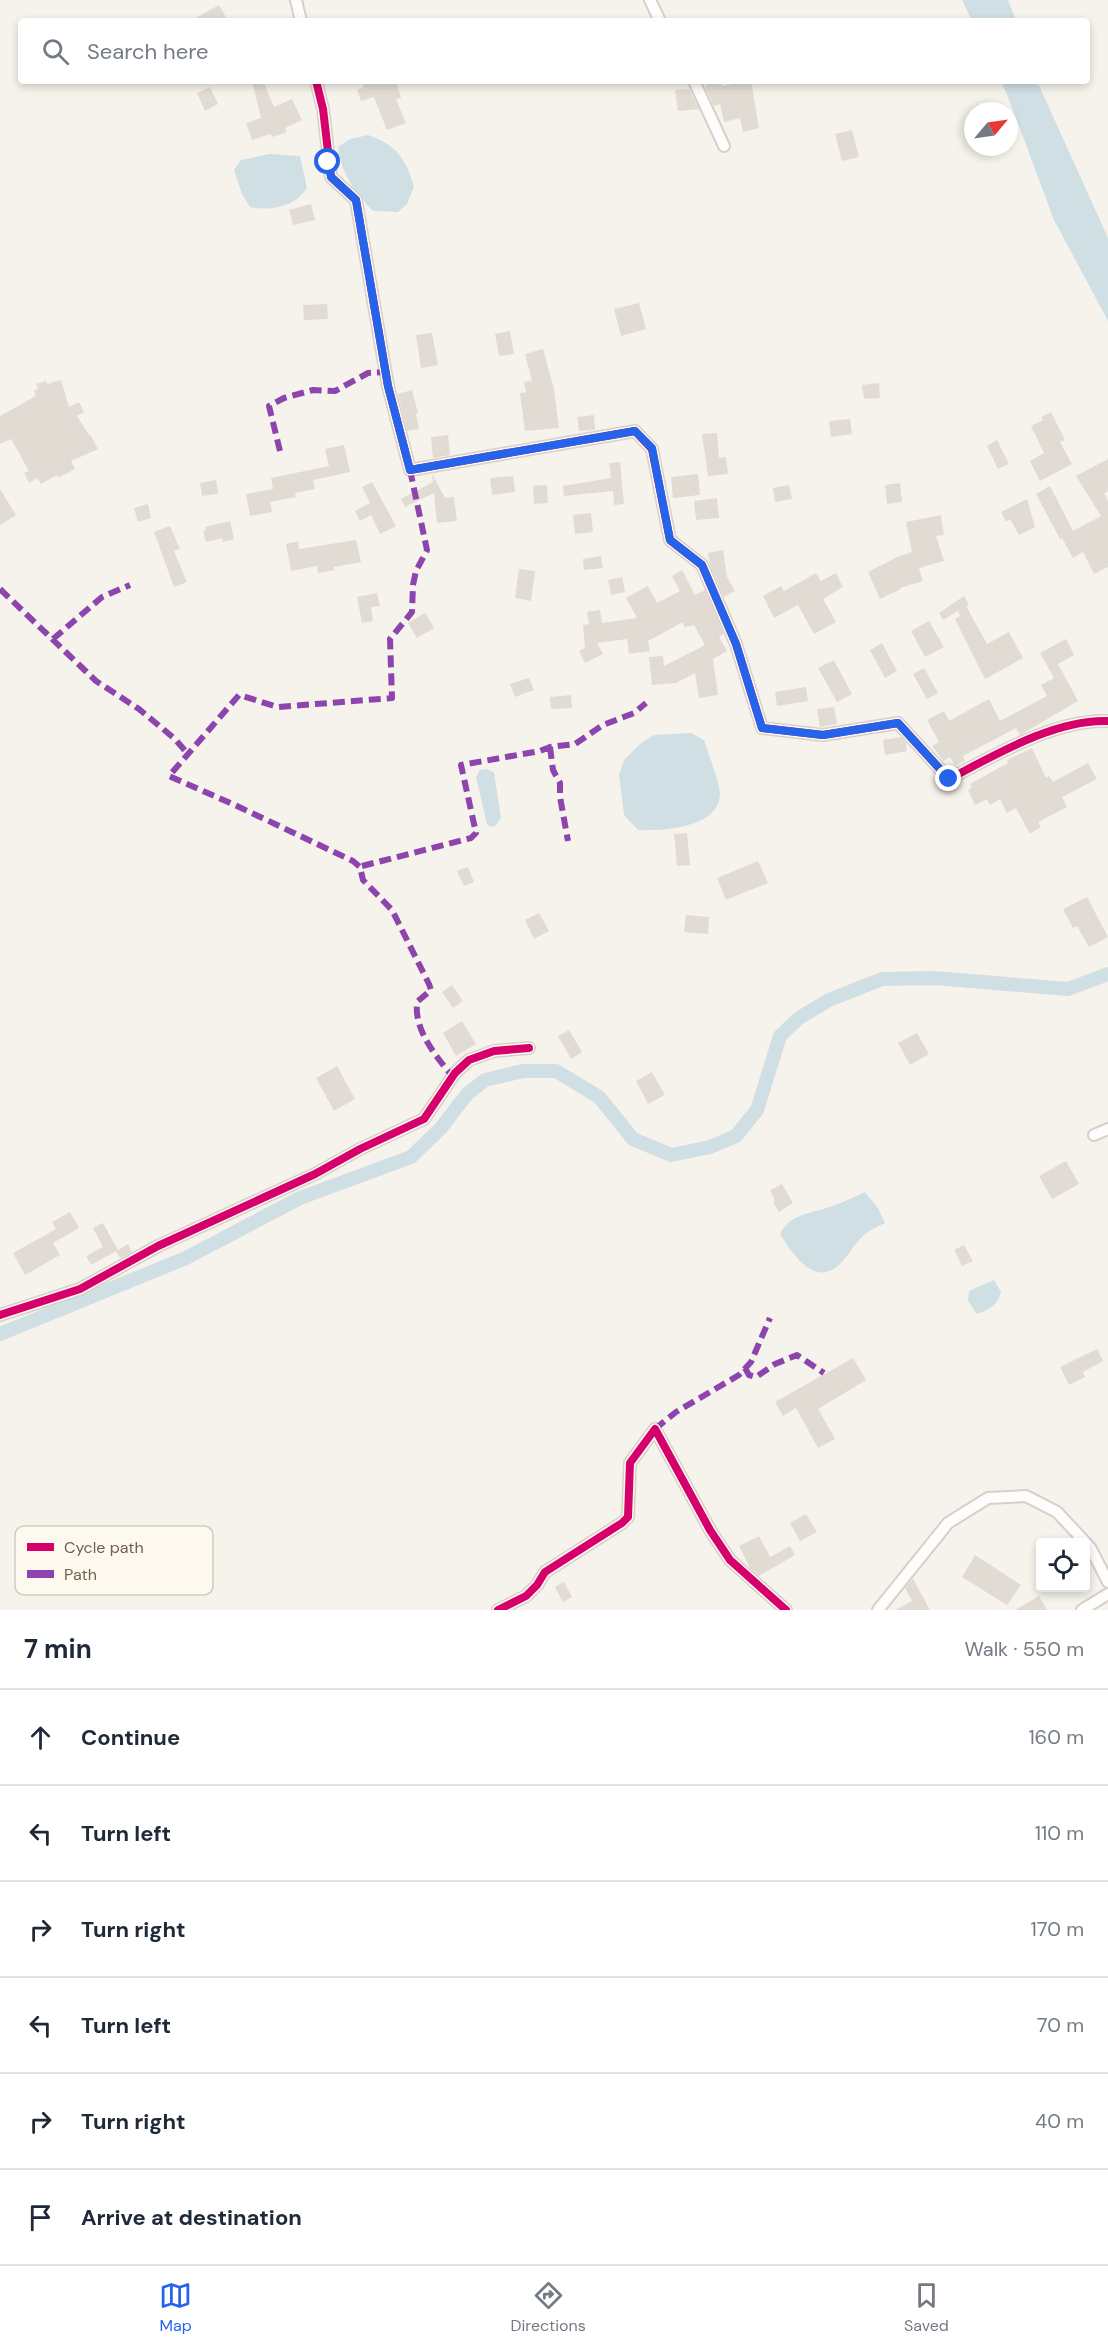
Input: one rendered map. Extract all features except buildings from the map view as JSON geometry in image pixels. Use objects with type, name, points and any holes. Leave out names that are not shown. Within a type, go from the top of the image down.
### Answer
[{"type":"street","points":[[296,0],[300,18]]},
{"type":"street","points":[[650,0],[659,18]]},
{"type":"street","points":[[317,84],[323,109],[331,177],[356,200],[388,386],[410,470],[635,431],[652,448],[670,540],[702,565],[736,644],[762,728],[823,735],[898,723],[949,779],[1030,738],[1092,720],[1108,721]]},
{"type":"street","points":[[695,84],[724,146]]},
{"type":"street","points":[[0,1316],[80,1289],[158,1246],[315,1174],[360,1149],[424,1119],[456,1073],[469,1060],[494,1051],[530,1048]]},
{"type":"street","points":[[1094,1135],[1108,1129]]},
{"type":"street","points":[[498,1610],[526,1596],[545,1572],[628,1517],[630,1463],[655,1429],[710,1530],[730,1560],[786,1610]]},
{"type":"street","points":[[878,1610],[948,1523],[988,1498],[1026,1497],[1057,1512],[1080,1538]]},
{"type":"street","points":[[1090,1547],[1108,1582]]},
{"type":"street","points":[[1082,1610],[1108,1594]]},
{"type":"shaded area","points":[[962,0],[1008,0],[1015,18],[971,18]]},
{"type":"shaded area","points":[[1002,84],[1038,84],[1108,238],[1108,321],[1054,220],[1018,123],[1018,102],[1010,102]]},
{"type":"shaded area","points":[[368,135],[393,148],[408,168],[414,187],[407,204],[398,212],[373,211],[355,190],[342,166],[338,147],[350,139]]},
{"type":"shaded area","points":[[269,154],[300,156],[307,188],[296,200],[282,206],[250,207],[242,194],[234,170],[241,160]]},
{"type":"shaded area","points":[[691,733],[704,740],[720,794],[717,805],[700,821],[688,825],[661,830],[638,830],[624,815],[619,775],[624,760],[640,744],[654,735]]},
{"type":"shaded area","points":[[486,769],[494,772],[501,818],[495,826],[490,827],[487,824],[476,777],[480,770]]},
{"type":"shaded area","points":[[865,1192],[878,1208],[885,1223],[864,1235],[840,1264],[831,1270],[813,1271],[798,1259],[780,1234],[784,1227],[796,1218],[833,1206]]},
{"type":"shaded area","points":[[994,1280],[1001,1292],[997,1301],[977,1314],[968,1301],[969,1291]]},
{"type":"waterway","points":[[0,1334],[186,1258],[300,1198],[411,1157],[441,1128],[467,1094],[485,1080],[523,1071],[556,1071],[599,1097],[633,1139],[671,1155],[710,1147],[736,1136],[757,1110],[780,1036],[799,1018],[829,1000],[882,979],[934,978],[1068,989],[1108,974]]},
{"type":"marked path","points":[[280,451],[269,406],[284,398],[313,390],[335,391],[368,373],[385,372]]},
{"type":"marked path","points":[[410,470],[427,550],[416,571],[412,612],[390,639],[392,698],[278,707],[239,695],[169,776],[353,861],[360,867],[363,880],[392,910],[429,984],[431,990],[417,1002],[419,1023],[428,1042],[453,1077]]},
{"type":"marked path","points":[[53,639],[102,597],[130,585]]},
{"type":"marked path","points":[[0,589],[96,681],[139,709],[175,739],[188,754]]},
{"type":"marked path","points":[[362,866],[471,838],[476,833],[461,765],[575,744],[603,725],[634,713],[646,703]]},
{"type":"marked path","points":[[550,747],[553,770],[560,783],[560,797],[568,841]]},
{"type":"marked path","points":[[655,1429],[676,1412],[739,1375],[751,1362],[770,1318]]},
{"type":"marked path","points":[[745,1368],[749,1375],[756,1377],[775,1364],[797,1355],[824,1373]]},
{"type":"cycle path","points":[[317,84],[323,109],[331,177],[356,200],[388,386],[410,470],[635,431],[652,449],[670,540],[702,565],[736,644],[762,728],[823,735],[898,723],[949,779],[1026,740],[1047,732],[1088,722],[1108,721]]},
{"type":"cycle path","points":[[0,1315],[80,1289],[158,1246],[315,1174],[360,1149],[424,1119],[455,1073],[469,1060],[494,1051],[529,1048]]},
{"type":"cycle path","points":[[498,1610],[526,1596],[545,1572],[628,1517],[630,1463],[655,1429],[710,1530],[730,1560],[786,1610]]},
{"type":"route","points":[[328,162],[331,177],[339,187],[356,200],[358,226],[388,386],[410,470],[635,431],[652,448],[670,540],[702,565],[736,644],[762,728],[823,735],[898,723],[949,779]]}]
